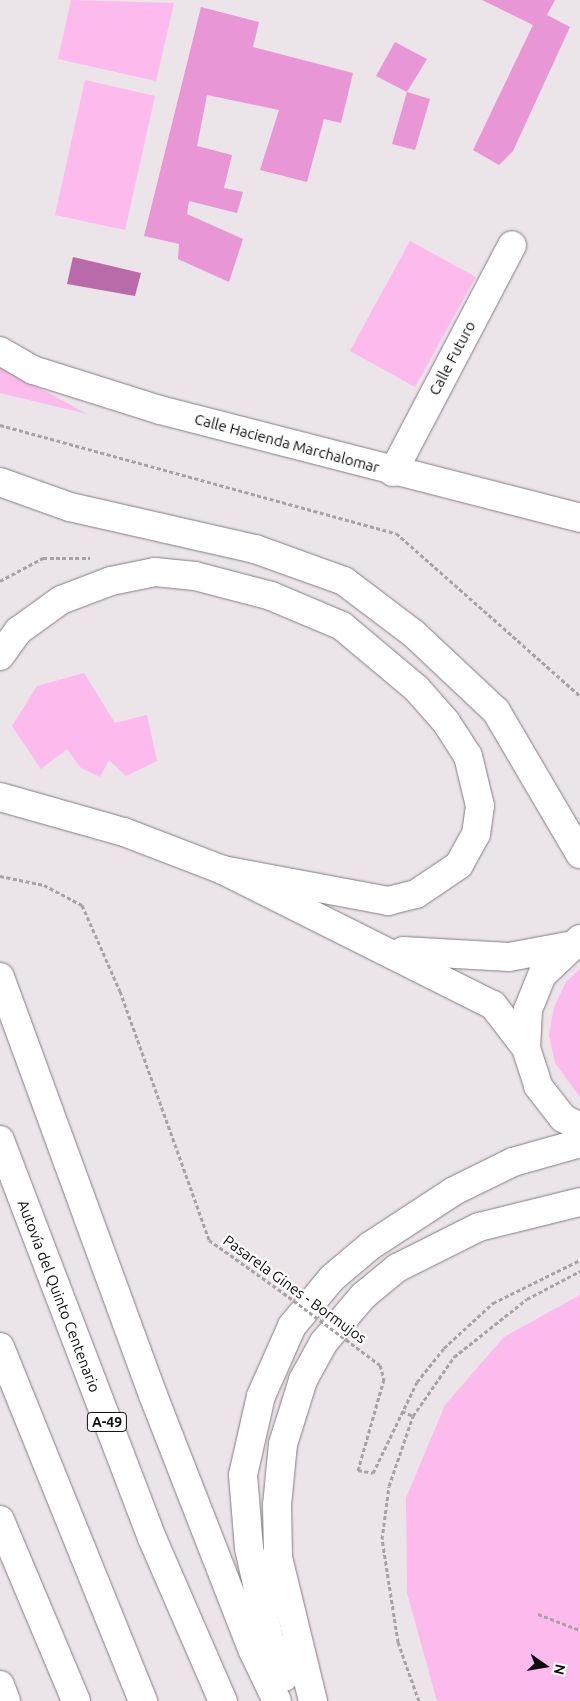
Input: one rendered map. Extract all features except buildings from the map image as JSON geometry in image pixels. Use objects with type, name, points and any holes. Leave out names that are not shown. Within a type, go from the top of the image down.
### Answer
[{"type":"main road","name":"Calle Futuro","points":[[393,472],[512,245]]},
{"type":"main road","name":"Calle Hacienda Marchalomar","points":[[0,351],[32,370],[160,410],[393,472],[580,518]]},
{"type":"main road","points":[[0,482],[70,507],[255,549],[344,581],[414,634],[496,711],[580,854]]},
{"type":"main road","points":[[0,656],[18,631],[60,600],[111,580],[155,572],[195,576],[271,596],[342,626],[417,689],[446,722],[468,756],[480,806],[476,834],[459,864],[416,894],[388,901],[223,870]]},
{"type":"main road","points":[[6,799],[124,832],[223,870],[391,950],[493,1005],[526,1048],[538,1086],[563,1118],[580,1127]]},
{"type":"main road","points":[[391,950],[509,957],[574,942]]},
{"type":"main road","points":[[526,1048],[528,1010],[542,975],[574,942]]},
{"type":"main road","points":[[0,977],[152,1395],[253,1651],[277,1701]]},
{"type":"main road","name":"Autovía del Quinto Centenario","points":[[0,1140],[152,1538],[222,1701]]},
{"type":"main road","points":[[295,1701],[270,1643],[249,1548],[243,1475],[260,1396],[292,1326],[332,1278],[370,1246],[454,1191],[513,1162],[580,1143]]},
{"type":"main road","points":[[313,1701],[278,1557],[277,1505],[283,1444],[303,1380],[324,1342],[363,1296],[397,1268],[479,1227],[580,1202]]},
{"type":"main road","points":[[0,1347],[143,1701]]},
{"type":"main road","points":[[0,1520],[76,1701]]},
{"type":"main road","points":[[0,1685],[6,1701]]},
{"type":"path","points":[[0,425],[396,533],[580,696]]},
{"type":"path","name":"Pasarela Gines - Bormujos","points":[[0,876],[44,885],[82,906],[120,991],[209,1240],[380,1365],[384,1379],[358,1470],[373,1473],[417,1382],[444,1348],[493,1303],[580,1260]]},
{"type":"path","points":[[419,1701],[398,1642],[382,1539],[389,1486],[413,1416],[454,1357],[527,1299],[580,1272]]},
{"type":"path","points":[[402,1411],[413,1416]]},
{"type":"path","points":[[538,1614],[580,1630]]},
{"type":"shaded area","points":[[71,0],[174,3],[156,81],[58,59]]},
{"type":"shaded area","points":[[85,80],[155,96],[125,230],[55,215]]},
{"type":"shaded area","points":[[410,241],[476,277],[415,387],[350,351]]},
{"type":"shaded area","points":[[73,257],[141,273],[135,296],[67,284]]},
{"type":"shaded area","points":[[0,366],[87,414],[0,393]]},
{"type":"shaded area","points":[[84,673],[115,723],[147,715],[157,761],[126,776],[109,760],[100,777],[81,768],[67,749],[41,769],[12,726],[37,686]]},
{"type":"shaded area","points":[[580,969],[580,1097],[555,1063],[549,1035],[554,1007],[566,982]]},
{"type":"shaded area","points":[[580,1295],[580,1701],[437,1701],[407,1593],[406,1498],[445,1405],[504,1337]]}]
